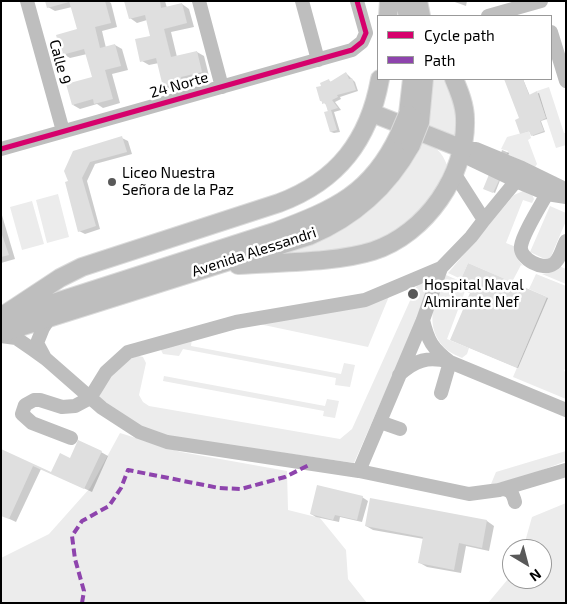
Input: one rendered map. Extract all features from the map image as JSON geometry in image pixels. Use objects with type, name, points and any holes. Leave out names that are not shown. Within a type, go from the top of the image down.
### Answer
[{"type":"main road","points":[[388,15],[389,1]]},
{"type":"main road","points":[[404,1],[408,15]]},
{"type":"main road","points":[[418,1],[421,15]]},
{"type":"main road","points":[[429,1],[432,15]]},
{"type":"main road","points":[[1,318],[60,278],[82,267],[279,203],[308,190],[343,161],[360,138],[372,113],[380,80]]},
{"type":"main road","name":"Avenida Alessandri","points":[[412,80],[414,118]]},
{"type":"main road","name":"Avenida Alessandri","points":[[1,334],[309,236],[356,211],[382,188],[393,174],[414,118],[424,80]]},
{"type":"main road","points":[[207,267],[340,257],[373,251],[397,240],[417,225],[438,201],[454,172],[463,149],[465,118],[462,101],[454,80]]},
{"type":"main road","points":[[372,113],[463,149]]},
{"type":"main road","name":"Avenida Alessandri","points":[[1,318],[277,231],[319,215],[340,204],[363,187],[405,140]]},
{"type":"street","name":"Calle 9","points":[[27,1],[63,131]]},
{"type":"street","points":[[199,1],[222,87]]},
{"type":"street","points":[[302,1],[318,60]]},
{"type":"street","name":"24 Norte","points":[[1,149],[352,50],[362,42],[366,33],[357,1]]},
{"type":"street","points":[[492,15],[541,1]]},
{"type":"street","points":[[552,40],[555,63],[566,81]]},
{"type":"street","points":[[463,149],[476,148],[519,174],[566,197]]},
{"type":"street","points":[[454,172],[484,220]]},
{"type":"street","points":[[70,438],[27,420],[22,414],[25,405],[34,400],[68,407],[75,406],[90,398],[106,372],[128,352],[236,322],[365,300],[441,268],[471,237],[519,174]]},
{"type":"street","points":[[550,189],[566,190]]},
{"type":"street","points":[[550,189],[525,235],[521,245],[522,251],[528,260],[549,266],[558,259],[566,241]]},
{"type":"street","points":[[359,471],[423,320],[441,268]]},
{"type":"street","points":[[46,359],[37,343],[50,317]]},
{"type":"street","points":[[423,320],[430,343],[435,350],[450,362]]},
{"type":"street","points":[[1,334],[16,338],[46,359],[102,408],[139,432],[167,442],[359,471],[469,494],[503,489],[566,470]]},
{"type":"street","points":[[398,376],[411,365],[436,358],[566,410]]},
{"type":"street","points":[[441,392],[450,362]]},
{"type":"street","points":[[380,422],[400,429]]},
{"type":"street","points":[[503,489],[509,490],[513,494],[515,502]]},
{"type":"shaded area","points":[[433,80],[451,80],[457,101],[456,136],[427,125]]},
{"type":"shaded area","points":[[549,87],[564,133],[566,133],[566,145],[556,148],[537,91]]},
{"type":"shaded area","points":[[529,131],[531,138],[528,140],[537,164],[535,167],[507,154],[508,151],[501,149],[507,137]]},
{"type":"shaded area","points":[[421,142],[437,150],[443,156],[447,165],[436,189],[413,221],[370,245],[289,258],[287,251]]},
{"type":"shaded area","points":[[523,191],[531,192],[534,199],[532,203],[523,200],[506,243],[516,247],[519,261],[523,266],[521,265],[512,282],[468,263],[461,279],[448,273],[514,195]]},
{"type":"shaded area","points":[[58,194],[69,237],[47,243],[36,200]]},
{"type":"shaded area","points":[[32,201],[44,244],[22,250],[10,207]]},
{"type":"shaded area","points":[[550,206],[566,213],[566,221],[549,261],[530,252]]},
{"type":"shaded area","points":[[559,266],[566,269],[566,284],[542,274],[550,272]]},
{"type":"shaded area","points":[[536,274],[566,286],[566,366],[564,371],[566,372],[566,399],[513,377],[547,297],[529,289]]},
{"type":"shaded area","points":[[446,275],[460,281],[457,288],[465,291],[447,339],[469,348],[467,354],[462,358],[451,353],[442,345],[433,328],[432,319],[435,301]]},
{"type":"shaded area","points":[[418,283],[427,285],[419,315],[354,463],[173,437],[143,428],[99,398],[109,379],[135,355],[143,357],[146,363],[139,395],[143,402],[149,406],[340,439],[352,429]]},
{"type":"shaded area","points":[[390,294],[368,347],[259,324]]},
{"type":"shaded area","points":[[192,338],[191,346],[341,374],[344,363],[355,365],[350,387],[335,385],[336,378],[183,349],[179,356],[163,354],[160,348]]},
{"type":"shaded area","points":[[164,376],[325,406],[327,399],[339,401],[335,418],[323,416],[324,411],[163,381]]},
{"type":"shaded area","points":[[120,433],[181,452],[287,471],[288,510],[320,518],[346,550],[348,579],[367,603],[1,603],[1,558],[49,534],[90,488]]},
{"type":"shaded area","points":[[566,451],[566,461],[519,478],[491,484],[496,472]]},
{"type":"shaded area","points":[[566,503],[566,603],[488,603],[502,586],[502,589],[552,589],[552,539],[526,539],[532,517]]},
{"type":"building","points":[[45,1],[69,1],[69,2],[47,8]]},
{"type":"building","points":[[69,1],[105,1],[111,23],[95,27],[100,48],[115,44],[121,66],[105,70],[113,99],[94,104],[93,99],[72,105],[66,84],[92,77],[84,49],[62,55],[56,35],[77,29]]},
{"type":"building","points":[[124,1],[160,1],[161,8],[182,3],[187,23],[164,29],[171,57],[197,51],[202,72],[181,77],[182,82],[163,87],[156,58],[140,62],[135,39],[150,36],[145,15],[129,19]]},
{"type":"building","points":[[346,72],[349,79],[352,78],[356,90],[337,95],[338,97],[332,100],[338,108],[331,110],[337,130],[330,132],[324,112],[328,111],[325,103],[322,104],[322,101],[320,101],[316,87],[321,86],[320,83],[329,79],[330,82]]},
{"type":"building","points":[[504,80],[523,80],[529,95],[537,91],[546,118],[540,121],[544,131],[531,136],[529,131],[520,134],[515,120],[519,118]]},
{"type":"building","points":[[122,136],[127,152],[90,162],[82,178],[96,226],[78,232],[65,182],[68,181],[64,171],[73,151]]},
{"type":"building","points":[[490,172],[501,176],[493,193],[483,189]]},
{"type":"building","points":[[1,232],[9,255],[1,257]]},
{"type":"building","points":[[468,263],[547,297],[517,368],[450,340],[470,293],[457,288]]},
{"type":"building","points":[[78,440],[102,451],[84,489],[33,466],[9,519],[1,516],[1,449],[51,472],[60,453],[70,458]]},
{"type":"building","points":[[317,485],[363,496],[357,520],[335,515],[333,520],[310,514]]},
{"type":"building","points":[[370,498],[487,520],[482,548],[459,543],[454,570],[418,563],[423,537],[365,526]]},
{"type":"marked path","points":[[82,603],[84,591],[75,559],[72,536],[82,521],[109,506],[121,488],[128,470],[219,488],[241,489],[285,477],[311,464]]},
{"type":"cycle path","points":[[1,149],[352,50],[362,42],[366,33],[357,1]]},
{"type":"place","name":"Liceo Nuestra Señora de la Paz","points":[[112,182]]},
{"type":"place","name":"Hospital Naval Almirante Nef","points":[[413,294]]}]
